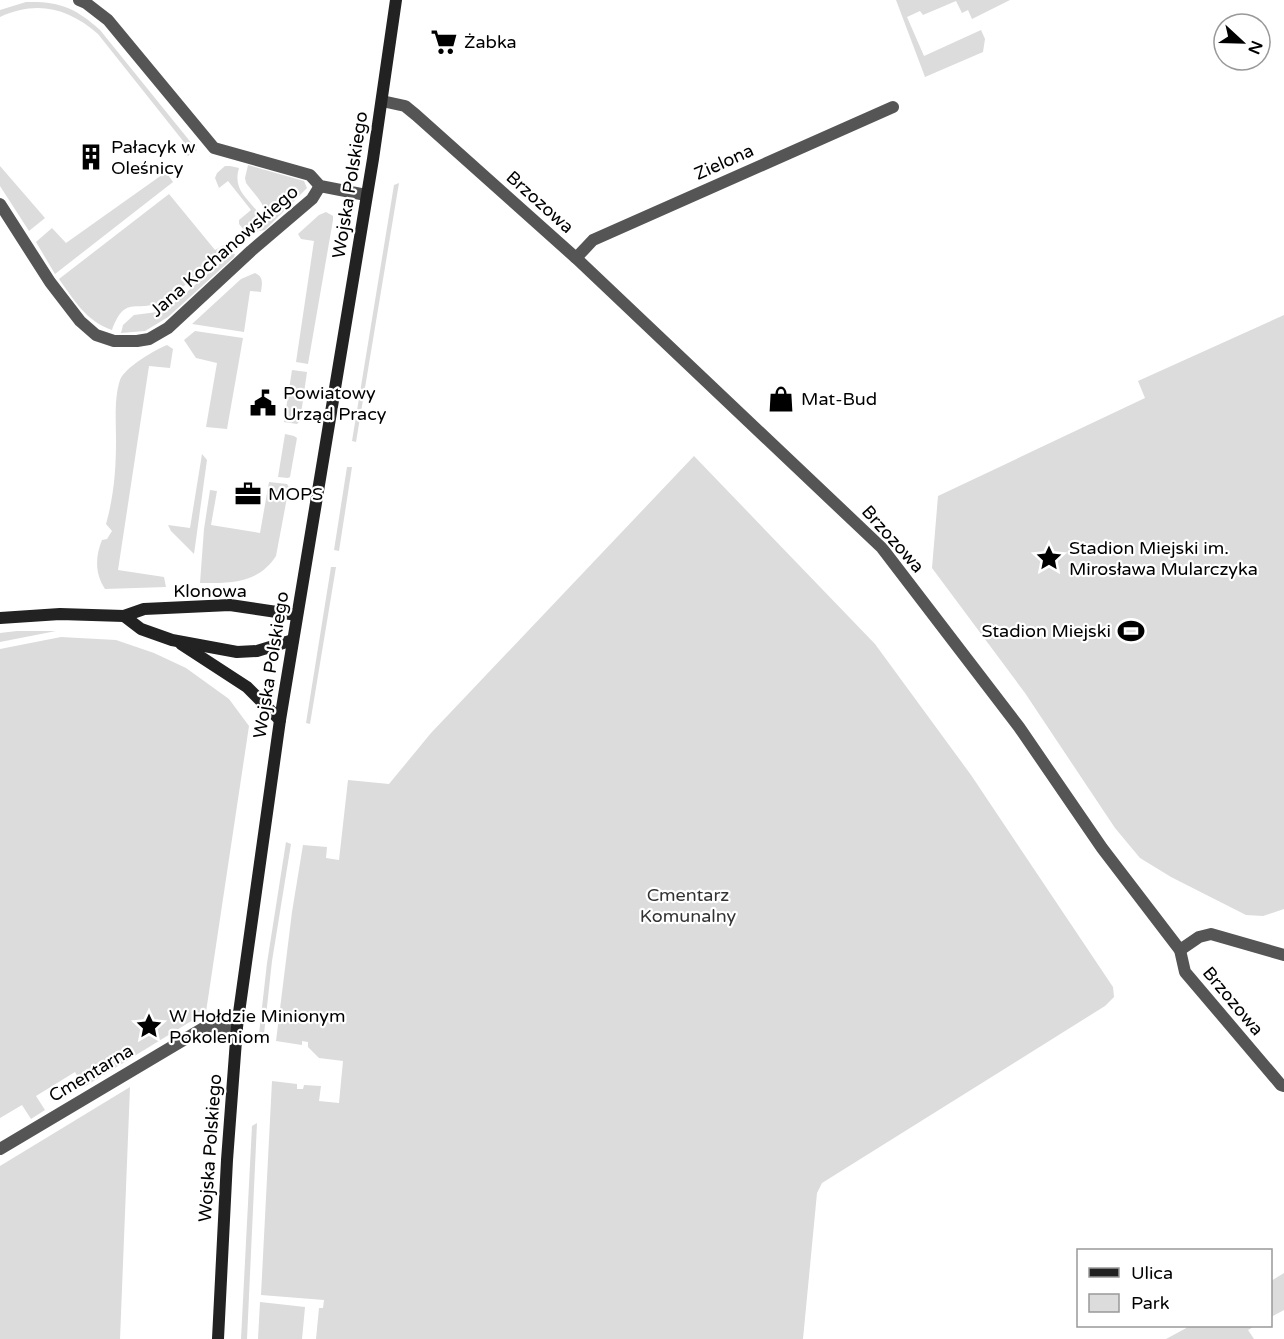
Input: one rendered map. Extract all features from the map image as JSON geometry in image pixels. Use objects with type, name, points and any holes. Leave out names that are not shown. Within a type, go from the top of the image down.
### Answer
[{"type":"main road","name":"Wojska Polskiego","points":[[218,1339],[227,1160],[237,1027],[280,720],[382,101],[396,0]]},
{"type":"main road","name":"Klonowa","points":[[0,618],[60,614],[124,616],[144,609],[230,605],[297,615]]},
{"type":"main road","points":[[124,616],[141,629],[172,639],[237,652],[257,651],[293,640]]},
{"type":"main road","points":[[172,639],[247,687],[280,720]]},
{"type":"street","name":"Jana Kochanowskiego","points":[[79,0],[108,21],[214,148],[310,175],[320,186],[366,195]]},
{"type":"street","name":"Brzozowa","points":[[382,101],[405,106],[576,258],[882,548],[1019,727],[1108,855],[1180,950],[1185,972],[1284,1086]]},
{"type":"street","name":"Zielona","points":[[576,258],[593,240],[893,107]]},
{"type":"street","name":"Jana Kochanowskiego","points":[[0,204],[50,282],[80,321],[96,335],[114,341],[137,341],[149,339],[168,328],[250,251],[312,199],[320,186]]},
{"type":"street","points":[[1180,950],[1199,937],[1211,934],[1284,955]]},
{"type":"street","name":"Cmentarna","points":[[0,1149],[207,1026],[237,1027]]},
{"type":"green space","points":[[896,0],[1010,0],[972,19],[968,10],[962,13],[956,1],[923,15],[920,11],[907,17],[924,56],[981,30],[985,39],[983,52],[925,77]]},
{"type":"green space","points":[[26,2],[66,7],[91,22],[100,30],[197,150],[187,155],[191,151],[98,34],[87,25],[52,9],[27,9],[0,17],[0,10]]},
{"type":"green space","points":[[248,165],[304,181],[307,188],[265,230],[254,232],[261,225],[265,213],[264,207],[246,183]]},
{"type":"green space","points":[[0,166],[45,218],[29,231],[0,186]]},
{"type":"green space","points":[[225,166],[239,168],[239,186],[257,211],[254,220],[244,230],[239,220],[251,210],[228,181],[219,188],[215,178]]},
{"type":"green space","points":[[166,172],[173,182],[55,274],[36,242],[52,228],[66,243]]},
{"type":"green space","points":[[399,183],[356,442],[352,441],[394,185]]},
{"type":"green space","points":[[169,194],[215,250],[230,244],[166,299],[151,305],[126,308],[121,312],[112,330],[95,322],[70,295],[59,279]]},
{"type":"green space","points":[[326,212],[333,216],[333,220],[308,364],[296,362],[314,241],[301,239],[298,234],[319,215]]},
{"type":"green space","points":[[232,253],[235,254],[234,257],[168,317],[145,331],[121,333],[123,325],[134,315],[165,311]]},
{"type":"green space","points":[[255,273],[261,278],[261,292],[250,291],[244,332],[192,324],[241,279]]},
{"type":"green space","name":"Stadion Miejski","points":[[1284,315],[1284,909],[1263,916],[1246,915],[1171,877],[1140,858],[1115,828],[1025,693],[932,568],[938,496],[1145,398],[1138,381]]},
{"type":"green space","points":[[195,331],[243,338],[227,429],[206,427],[217,363],[196,358],[184,340]]},
{"type":"green space","points":[[167,345],[173,349],[170,368],[149,366],[118,570],[164,577],[166,587],[105,589],[99,577],[97,559],[102,540],[107,539],[112,531],[106,524],[115,472],[118,387],[127,370]]},
{"type":"green space","points":[[292,370],[307,372],[300,421],[297,424],[284,422]]},
{"type":"green space","points":[[285,434],[297,438],[288,478],[278,477]]},
{"type":"green space","points":[[202,454],[207,460],[194,554],[168,525],[190,528]]},
{"type":"green space","name":"Cmentarz Komunalny","points":[[694,456],[875,644],[971,775],[1113,987],[1114,997],[1105,1006],[822,1183],[817,1193],[803,1339],[316,1339],[319,1308],[323,1308],[324,1300],[261,1295],[272,1081],[297,1084],[297,1089],[303,1089],[304,1085],[321,1086],[319,1101],[339,1103],[343,1061],[319,1058],[308,1047],[308,1042],[302,1041],[302,1045],[276,1041],[303,845],[327,847],[326,858],[339,860],[348,780],[389,784],[431,733]]},
{"type":"green space","points":[[347,467],[352,467],[339,551],[334,550]]},
{"type":"green space","points":[[269,482],[287,484],[289,487],[276,556],[261,572],[252,577],[232,582],[200,583],[210,490],[217,491],[211,525],[260,533]]},
{"type":"green space","points":[[331,567],[336,567],[310,724],[306,723]]},
{"type":"green space","points":[[56,631],[0,642],[0,633]]},
{"type":"green space","points":[[61,637],[116,640],[154,653],[186,668],[229,699],[249,726],[206,1012],[84,1087],[75,1072],[36,1096],[45,1110],[31,1119],[22,1105],[0,1118],[0,649]]},
{"type":"green space","points":[[286,842],[291,844],[272,961],[264,1034],[259,1034],[267,963]]},
{"type":"green space","points":[[130,1087],[120,1339],[0,1339],[0,1166]]},
{"type":"green space","points":[[257,1123],[247,1339],[241,1339],[252,1126]]},
{"type":"green space","points":[[1284,1273],[1284,1310],[1272,1316],[1272,1280]]},
{"type":"green space","points":[[260,1302],[305,1307],[302,1339],[258,1339]]},
{"type":"green space","points":[[1188,1327],[1253,1327],[1248,1330],[1254,1339],[1166,1339]]},
{"type":"place","name":"Żabka","points":[[444,42]]},
{"type":"place","name":"Pałacyk w Oleśnicy","points":[[91,157]]},
{"type":"place","name":"Mat-Bud","points":[[781,399]]},
{"type":"place","name":"Powiatowy Urząd Pracy","points":[[263,403]]},
{"type":"place","name":"MOPS","points":[[248,494]]},
{"type":"place","name":"Stadion Miejski im. Mirosława Mularczyka","points":[[1049,558]]},
{"type":"place","name":"Stadion Miejski","points":[[1131,631]]},
{"type":"place","name":"W Hołdzie Minionym Pokoleniom","points":[[149,1026]]}]
